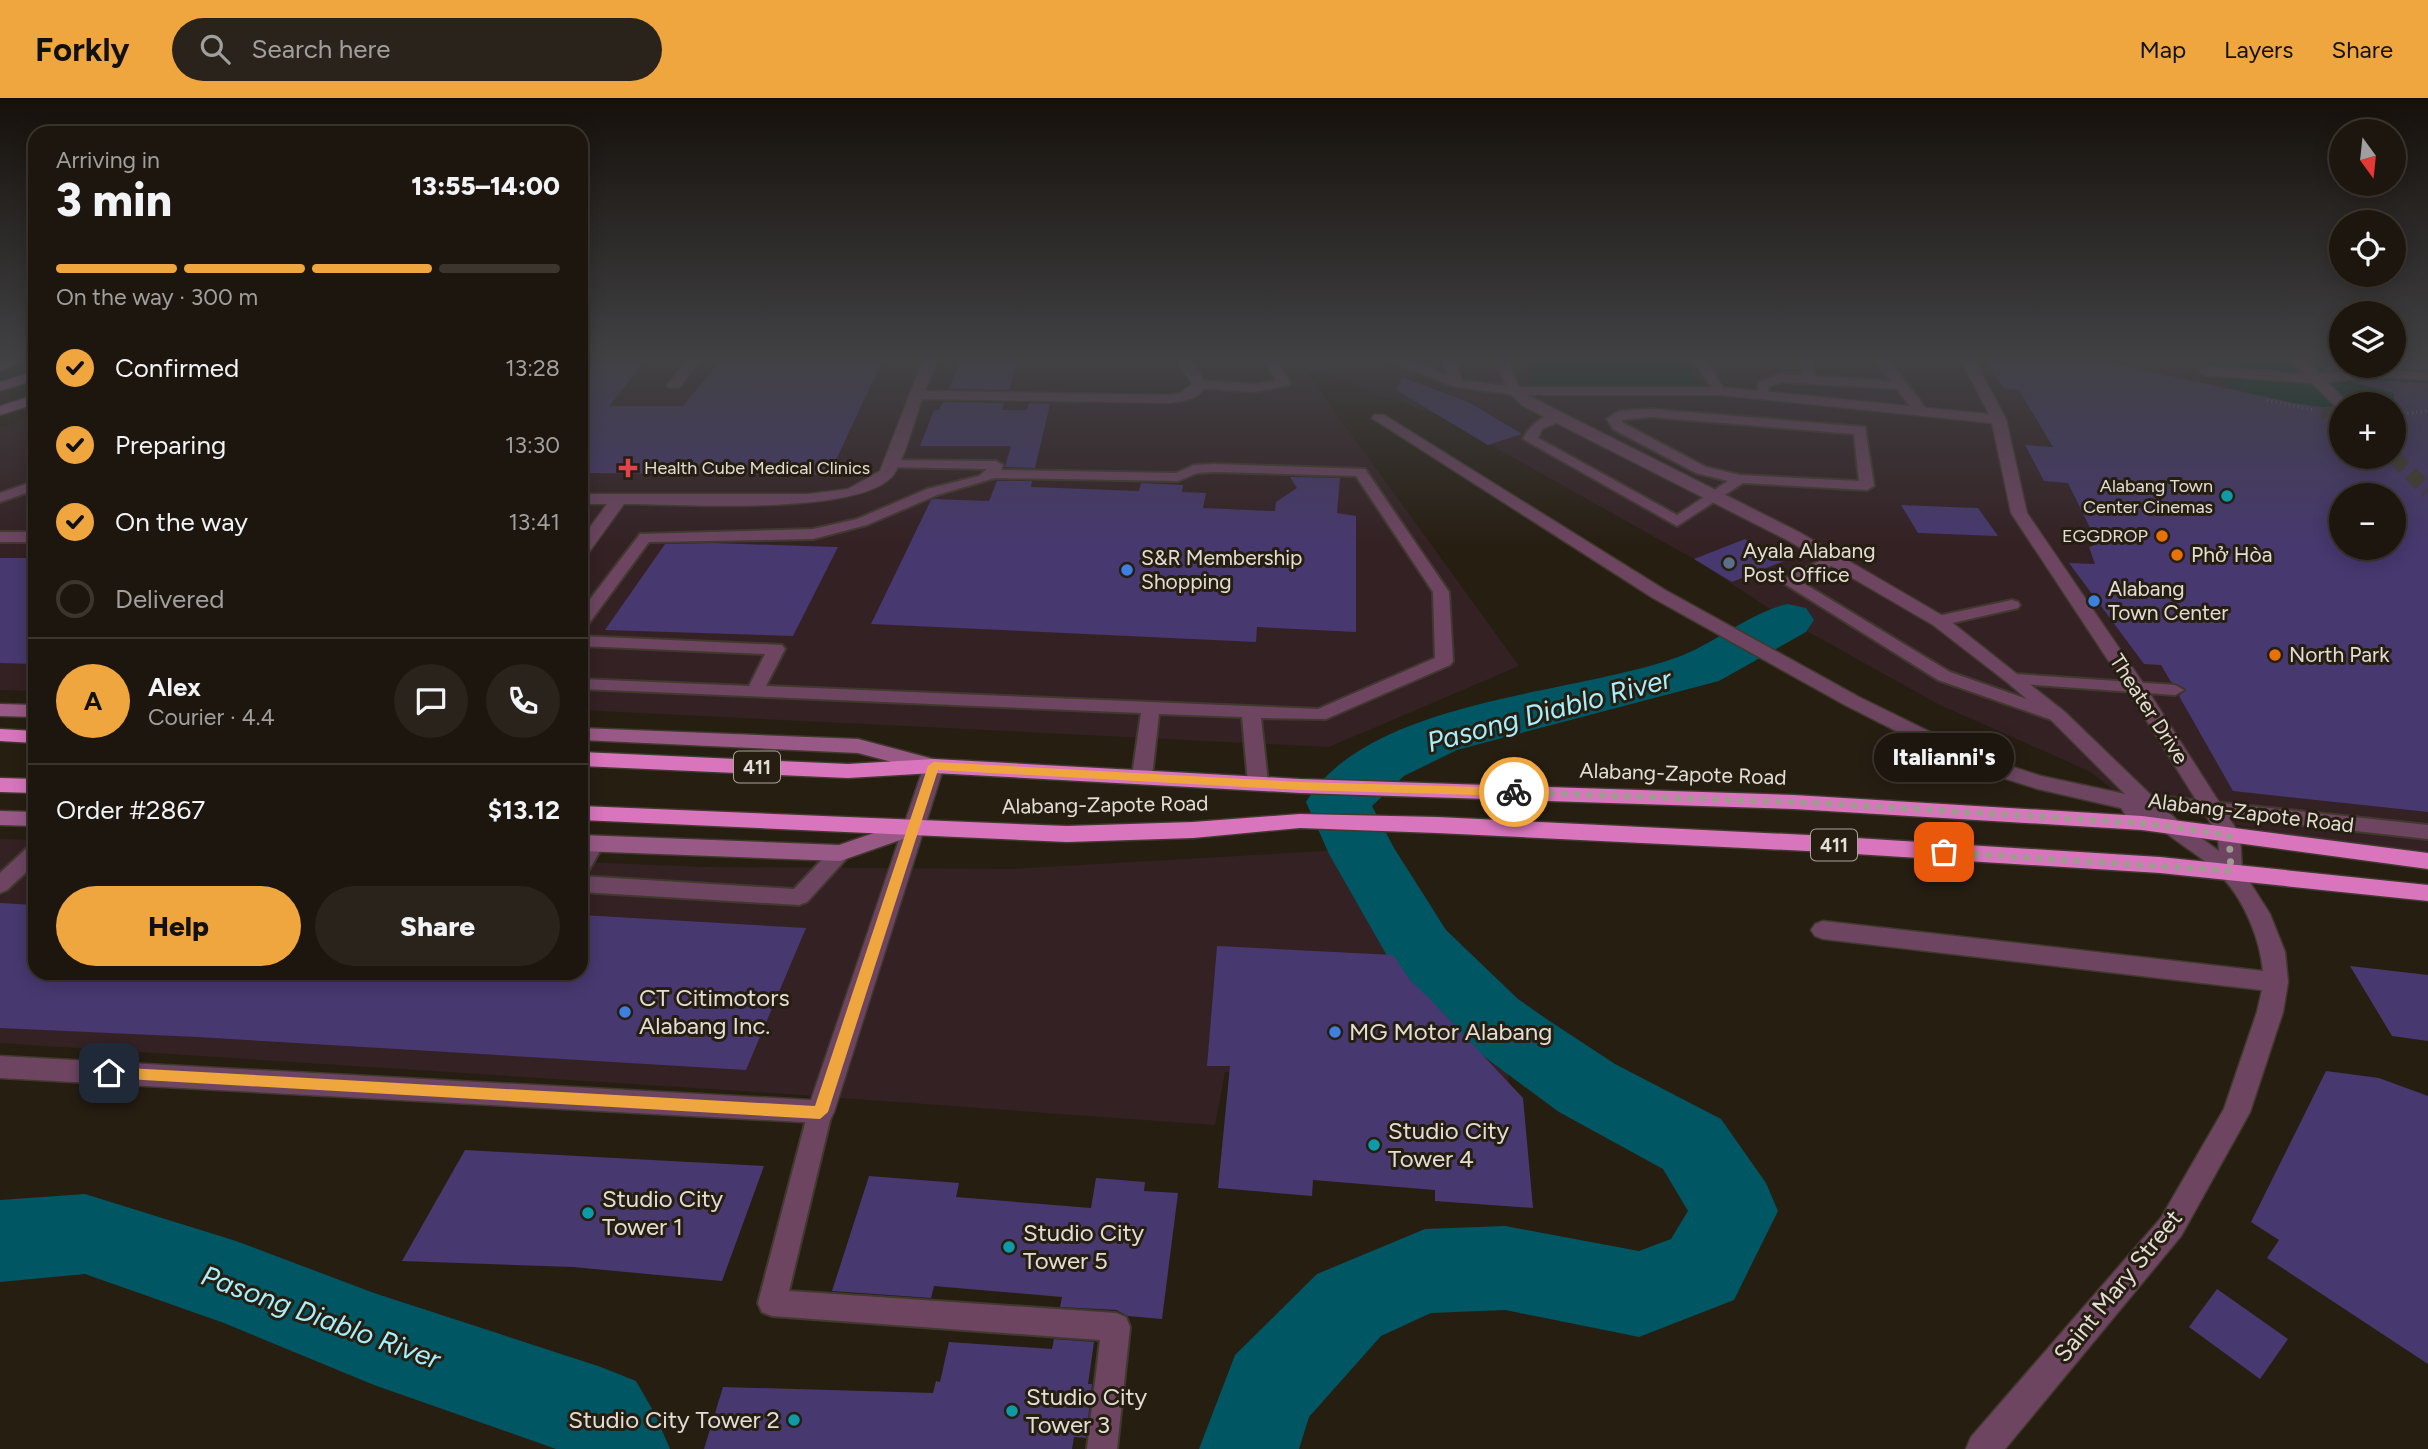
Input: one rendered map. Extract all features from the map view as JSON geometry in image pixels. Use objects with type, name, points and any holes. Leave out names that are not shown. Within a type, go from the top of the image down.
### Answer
[{"type":"highway","points":[[0,736],[28,737]]},
{"type":"highway","name":"Alabang-Zapote Road","points":[[588,759],[848,771],[934,766],[1300,786],[1794,802],[2142,823],[2428,861]]},
{"type":"highway","points":[[0,785],[28,786]]},
{"type":"highway","name":"Alabang-Zapote Road","points":[[588,813],[1067,834],[1193,830],[1300,821],[1437,825],[1822,844],[2231,871],[2428,893]]},
{"type":"main road","points":[[0,710],[28,712]]},
{"type":"main road","name":"Alabang-Zapote Road","points":[[588,734],[858,746],[934,766]]},
{"type":"main road","points":[[0,818],[28,819]]},
{"type":"main road","name":"Alabang-Zapote Road","points":[[588,844],[840,853],[915,827]]},
{"type":"street","points":[[588,500],[837,497],[873,484],[887,473],[906,420]]},
{"type":"street","points":[[1382,420],[1659,594],[1847,699],[1972,761],[2038,782],[2128,802],[2142,823]]},
{"type":"street","points":[[1565,420],[1717,495],[1939,621],[2058,716],[2172,828],[2231,871]]},
{"type":"street","name":"Theater Drive","points":[[1999,420],[2019,513],[2135,686],[2229,835]]},
{"type":"street","points":[[588,541],[619,499]]},
{"type":"street","points":[[0,1067],[820,1112],[934,766]]},
{"type":"street","name":"Saint Mary Street","points":[[1983,1449],[2171,1227],[2236,1112],[2270,1012],[2276,982],[2273,952],[2258,914],[2231,871],[2229,835]]},
{"type":"street","points":[[1823,930],[2276,982]]},
{"type":"lane","points":[[1552,420],[1537,426],[1530,439],[1677,521],[1740,480]]},
{"type":"lane","points":[[1615,420],[1618,426],[1701,470],[1740,480],[1867,486],[1860,430],[1738,420]]},
{"type":"lane","points":[[891,464],[996,465],[992,474]]},
{"type":"lane","points":[[588,613],[645,537],[813,534],[862,522],[932,492],[984,479],[992,474],[1178,477],[1194,469],[1215,468],[1360,472],[1441,593],[1444,661],[1320,715],[588,684]]},
{"type":"lane","points":[[0,498],[28,488]]},
{"type":"lane","points":[[0,537],[28,537]]},
{"type":"lane","points":[[1833,559],[1788,581],[1944,676],[2058,716]]},
{"type":"lane","points":[[588,594],[601,595]]},
{"type":"lane","points":[[1939,621],[2012,605]]},
{"type":"lane","points":[[588,641],[776,649],[755,691]]},
{"type":"lane","points":[[2015,680],[2175,690]]},
{"type":"lane","points":[[1142,776],[1151,708]]},
{"type":"lane","points":[[1251,712],[1258,783]]},
{"type":"lane","points":[[2148,802],[2428,832]]},
{"type":"lane","points":[[588,884],[799,897],[840,853]]},
{"type":"lane","points":[[0,885],[28,859]]},
{"type":"lane","points":[[820,1112],[772,1303],[1116,1327],[1102,1449]]},
{"type":"shaded area","points":[[28,420],[28,691],[0,690],[0,428]]},
{"type":"shaded area","points":[[588,420],[1341,420],[1519,666],[1329,747],[588,710]]},
{"type":"shaded area","points":[[1446,420],[2329,420],[2329,469],[2406,469],[2406,420],[2428,420],[2428,852],[2289,836],[2128,802],[2091,772],[1938,704],[1787,620],[1694,559]]},
{"type":"shaded area","points":[[0,839],[28,840],[28,980],[588,980],[588,862],[706,867],[1012,869],[1340,850],[1377,928],[1416,979],[1508,1057],[1508,1086],[1225,1072],[1215,1125],[0,1043]]},
{"type":"building","points":[[588,420],[855,420],[829,475],[588,473]]},
{"type":"building","points":[[930,420],[1046,420],[1035,468],[1005,467],[1011,446],[920,446]]},
{"type":"building","points":[[1446,420],[1499,420],[1522,434],[1488,445]]},
{"type":"building","name":"Alabang Town Center","points":[[2037,420],[2329,420],[2329,469],[2406,469],[2406,420],[2428,420],[2428,812],[2233,791],[2179,696],[2186,689],[2171,682],[2161,665],[2144,664],[2069,563],[2095,564],[2089,547],[2098,544],[2068,483],[2044,481],[2025,445],[2053,447]]},
{"type":"building","name":"S&R Membership Shopping","points":[[1290,477],[1340,478],[1337,513],[1356,516],[1356,632],[1257,627],[1256,642],[871,624],[931,500],[989,501],[997,481],[1032,481],[1031,487],[1139,491],[1141,483],[1183,485],[1182,492],[1206,493],[1203,508],[1275,511],[1276,502],[1297,488]]},
{"type":"building","points":[[1901,505],[1978,508],[1998,536],[1918,533]]},
{"type":"building","points":[[1745,539],[1784,561],[1732,582],[1694,559]]},
{"type":"building","points":[[665,544],[838,547],[793,636],[605,630]]},
{"type":"building","points":[[0,558],[28,558],[28,664],[0,663]]},
{"type":"building","points":[[0,903],[28,905],[28,980],[588,980],[588,915],[806,928],[746,1070],[0,1028]]},
{"type":"building","points":[[1217,946],[1393,955],[1410,980],[1523,1098],[1533,1208],[1435,1201],[1435,1190],[1313,1180],[1312,1196],[1218,1188],[1230,1066],[1207,1066]]},
{"type":"building","points":[[2350,966],[2428,975],[2428,1041],[2392,1036]]},
{"type":"building","points":[[2326,1071],[2379,1078],[2428,1096],[2428,1364],[2267,1258],[2279,1240],[2251,1222]]},
{"type":"building","name":"Studio City Tower 1","points":[[465,1150],[764,1166],[722,1281],[573,1267],[402,1261]]},
{"type":"building","name":"Studio City Tower 5","points":[[869,1176],[959,1183],[956,1197],[1091,1208],[1096,1178],[1145,1182],[1144,1191],[1178,1193],[1162,1319],[1128,1316],[1116,1310],[1060,1307],[1062,1297],[934,1286],[931,1298],[832,1291]]},
{"type":"building","points":[[2217,1289],[2288,1339],[2260,1379],[2189,1327]]},
{"type":"building","points":[[1054,1339],[1094,1342],[1088,1384],[1092,1384],[1086,1438],[1074,1437],[1072,1449],[704,1449],[723,1387],[933,1393],[936,1381],[940,1382],[949,1342],[1052,1349]]},
{"type":"waterway","name":"Pasong Diablo River","points":[[1249,1449],[1269,1389],[1349,1305],[1425,1271],[1505,1268],[1639,1294],[1702,1270],[1735,1211],[1692,1144],[1587,1088],[1491,1020],[1420,949],[1363,854],[1338,802],[1382,762],[1436,736],[1699,669],[1787,620]]},
{"type":"waterway","name":"Pasong Diablo River","points":[[0,1241],[85,1234],[236,1284],[374,1339],[601,1416],[620,1449]]},
{"type":"tunnel","points":[[2406,469],[2428,491]]},
{"type":"way so far","points":[[1514,792],[1794,802],[2142,823],[2229,835],[2231,871],[1944,852]]},
{"type":"place","name":"Health Cube Medical Clinics","points":[[628,468]]},
{"type":"place","name":"Alabang Town Center Cinemas","points":[[2227,496]]},
{"type":"place","name":"EGGDROP","points":[[2162,536]]},
{"type":"place","name":"Phở Hòa","points":[[2177,555]]},
{"type":"place","name":"Ayala Alabang Post Office","points":[[1729,563]]},
{"type":"place","name":"S&R Membership Shopping","points":[[1127,570]]},
{"type":"place","name":"Alabang Town Center","points":[[2094,601]]},
{"type":"place","name":"North Park","points":[[2275,655]]},
{"type":"place","name":"Italianni's","points":[[1944,852]]},
{"type":"place","name":"CT Citimotors Alabang Inc.","points":[[625,1012]]},
{"type":"place","name":"MG Motor Alabang","points":[[1335,1032]]},
{"type":"place","name":"Studio City Tower 4","points":[[1374,1145]]},
{"type":"place","name":"Studio City Tower 1","points":[[588,1213]]},
{"type":"place","name":"Studio City Tower 5","points":[[1009,1247]]},
{"type":"place","name":"Studio City Tower 3","points":[[1012,1411]]},
{"type":"place","name":"Studio City Tower 2","points":[[794,1420]]},
{"type":"route","points":[[109,1073],[820,1112],[934,766],[1300,786],[1514,792]]}]
